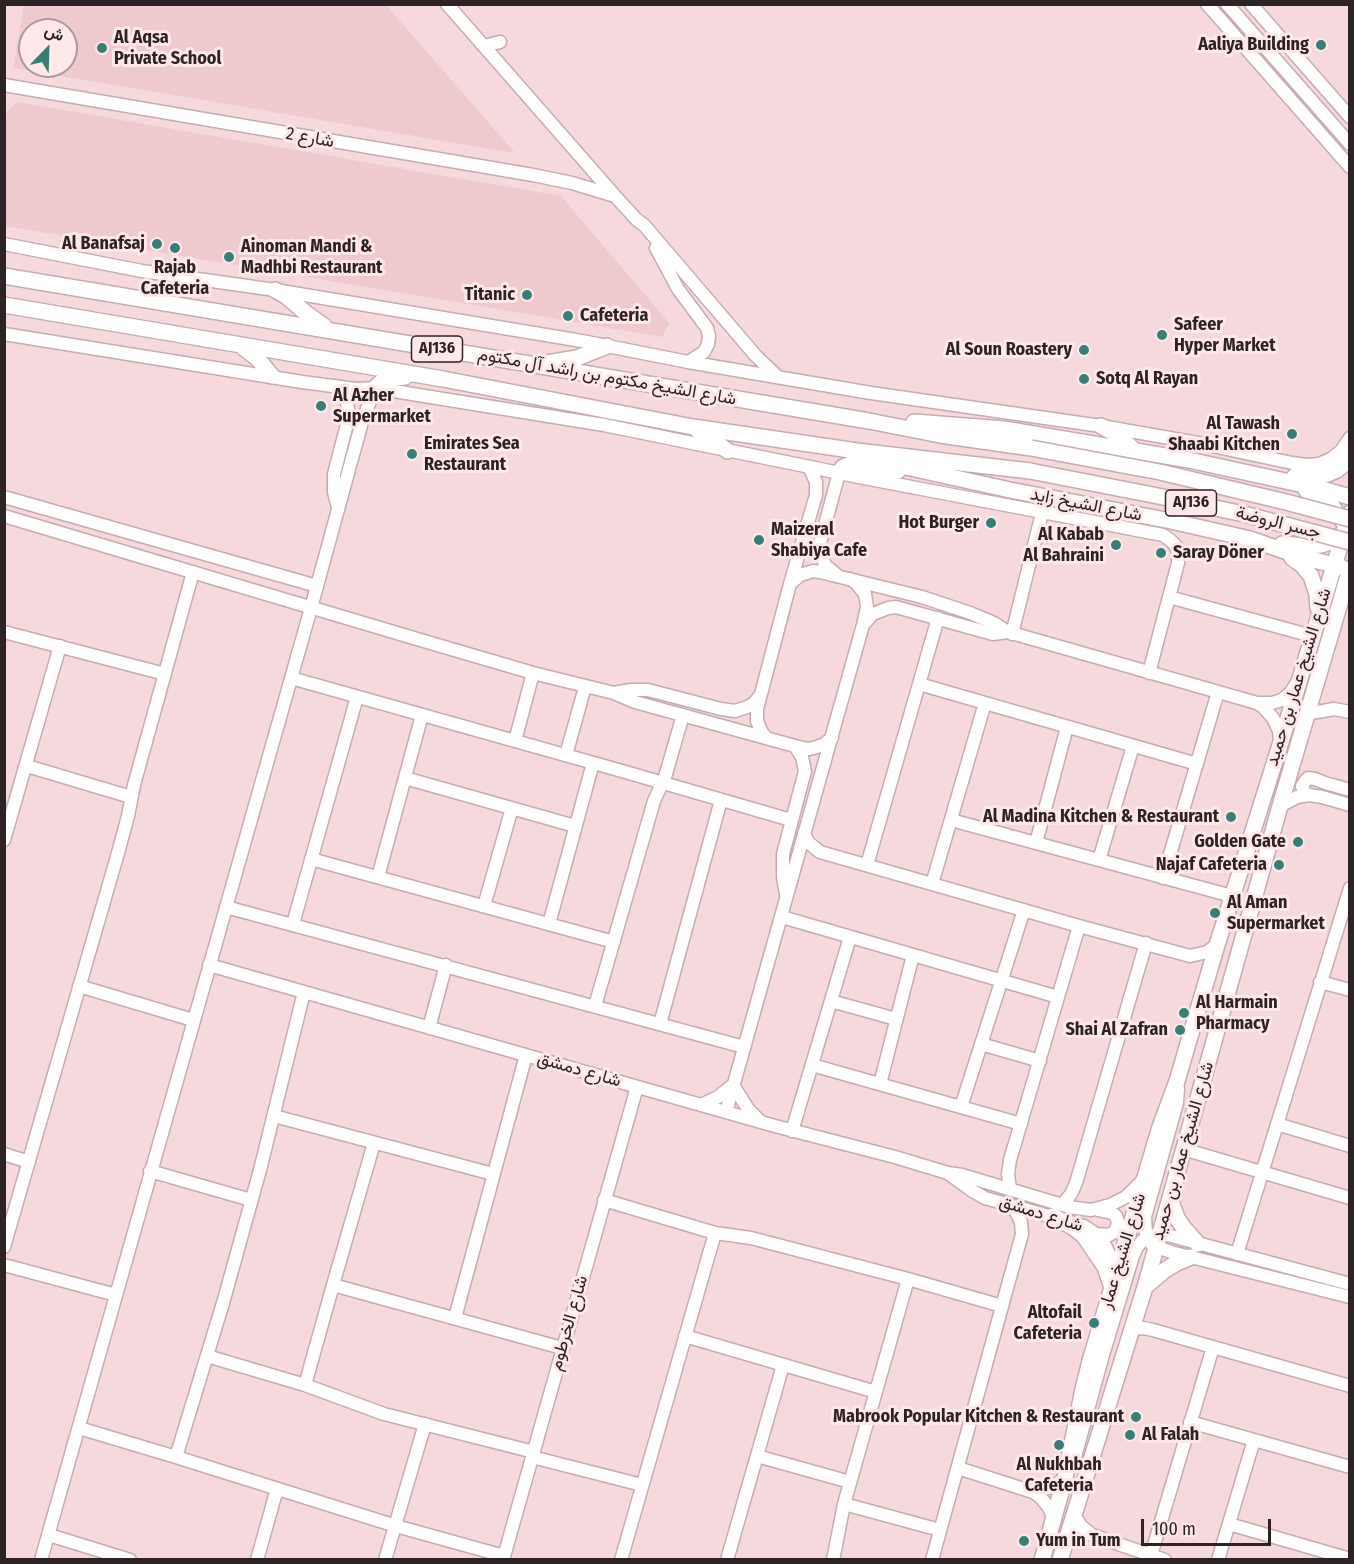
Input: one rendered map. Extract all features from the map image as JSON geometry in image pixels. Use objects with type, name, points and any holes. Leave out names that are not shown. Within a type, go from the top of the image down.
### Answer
[{"type":"main road","name":"شارع الشيخ مكتوم بن راشد آل مكتوم","points":[[4,276],[869,421],[940,435],[1031,448]]},
{"type":"main road","points":[[275,290],[291,300],[314,320],[332,330]]},
{"type":"main road","name":"شارع الشيخ مكتوم بن راشد آل مكتوم","points":[[4,305],[429,377],[693,427],[857,451],[1030,471]]},
{"type":"main road","points":[[239,346],[258,359],[272,376]]},
{"type":"main road","points":[[529,365],[576,358],[607,346]]},
{"type":"main road","points":[[375,388],[388,379],[429,377]]},
{"type":"main road","points":[[869,421],[936,423],[1004,429],[1189,460],[1350,497]]},
{"type":"main road","points":[[1101,426],[1119,436],[1135,451]]},
{"type":"main road","points":[[693,427],[728,451]]},
{"type":"main road","name":"جسر الروضة","points":[[1031,448],[1169,474],[1276,499],[1348,527]]},
{"type":"main road","name":"شارع الشيخ زايد","points":[[857,451],[902,467],[1250,538],[1299,556],[1350,569]]},
{"type":"main road","points":[[1243,472],[1319,476],[1336,470],[1350,459]]},
{"type":"main road","points":[[839,473],[843,467],[851,464],[996,490],[1010,490]]},
{"type":"main road","name":"جسر الروضة","points":[[1030,471],[1264,519],[1348,527]]},
{"type":"main road","points":[[1250,538],[1292,546],[1321,545],[1331,542],[1348,527],[1332,506],[1291,483]]},
{"type":"main road","points":[[1321,545],[1330,535],[1334,525],[1335,515],[1332,506]]},
{"type":"main road","name":"شارع الشيخ عمار بن حميد","points":[[1217,945],[1280,745],[1333,565],[1348,527]]},
{"type":"main road","points":[[1215,532],[1291,557],[1302,565],[1311,576],[1317,594],[1318,616]]},
{"type":"main road","name":"شارع الشيخ عمار بن حميد","points":[[1060,1560],[1145,1287],[1154,1239],[1170,1198],[1306,714],[1350,569]]},
{"type":"main road","points":[[1335,620],[1348,602]]},
{"type":"main road","name":"شارع الشيخ عمار","points":[[1042,1560],[1065,1478],[1083,1389],[1144,1180],[1177,1081],[1217,945]]},
{"type":"main road","points":[[1145,1287],[1195,1250],[1170,1198]]},
{"type":"main road","points":[[1052,1211],[1084,1236],[1105,1267],[1112,1289]]},
{"type":"street","points":[[447,4],[615,196],[644,225],[756,356],[778,377]]},
{"type":"street","points":[[1207,4],[1350,167]]},
{"type":"street","points":[[1227,4],[1350,144]]},
{"type":"street","points":[[1251,4],[1350,117]]},
{"type":"street","points":[[484,46],[500,42]]},
{"type":"street","name":"شارع 2","points":[[4,85],[572,183],[615,196]]},
{"type":"street","points":[[637,220],[678,289],[707,328],[709,336],[704,352],[688,362]]},
{"type":"street","points":[[4,244],[142,271],[275,290],[871,393],[1101,426],[1306,465],[1319,464],[1331,459],[1341,452],[1350,438]]},
{"type":"street","points":[[4,334],[356,389],[375,388],[604,426],[1163,535],[1176,546],[1179,563],[1149,673]]},
{"type":"street","points":[[336,386],[346,398],[348,409],[347,424],[334,474],[334,492],[338,510]]},
{"type":"street","points":[[42,1560],[362,422],[375,388]]},
{"type":"street","points":[[766,737],[757,721],[758,709],[790,584],[816,495],[816,482],[809,467]]},
{"type":"street","points":[[726,1112],[867,608],[865,594],[861,588],[825,565],[820,551],[820,543],[839,473]]},
{"type":"street","points":[[4,497],[317,586]]},
{"type":"street","points":[[1010,633],[1042,513]]},
{"type":"street","points":[[4,516],[533,673],[614,693],[635,702],[795,746],[814,748],[832,738]]},
{"type":"street","points":[[4,1246],[118,854],[131,797],[193,572]]},
{"type":"street","points":[[790,584],[800,575],[820,572],[922,597],[958,608],[994,623],[1010,633],[1257,704],[1273,717],[1279,731],[1280,745]]},
{"type":"street","points":[[279,598],[286,577]]},
{"type":"street","points":[[1169,597],[1312,636]]},
{"type":"street","points":[[863,625],[873,614],[888,608],[903,609],[993,634],[1010,633]]},
{"type":"street","points":[[867,865],[938,618]]},
{"type":"street","points":[[4,632],[165,674]]},
{"type":"street","points":[[4,840],[60,646]]},
{"type":"street","points":[[515,741],[533,673]]},
{"type":"street","points":[[291,678],[791,820]]},
{"type":"street","points":[[1257,704],[1282,700],[1298,681]]},
{"type":"street","points":[[919,684],[1197,764]]},
{"type":"street","points":[[566,755],[585,687]]},
{"type":"street","points":[[614,693],[648,690],[721,710],[735,711],[753,704],[761,693]]},
{"type":"street","points":[[1163,878],[1218,692]]},
{"type":"street","points":[[293,924],[357,697]]},
{"type":"street","points":[[932,884],[985,704]]},
{"type":"street","points":[[1306,714],[1334,709],[1350,712]]},
{"type":"street","points":[[378,877],[422,715]]},
{"type":"street","points":[[595,1006],[654,801],[662,783],[683,715]]},
{"type":"street","points":[[1036,843],[1067,727]]},
{"type":"street","points":[[787,898],[782,866],[785,843],[805,771],[802,757],[795,746]]},
{"type":"street","points":[[1099,860],[1133,746]]},
{"type":"street","points":[[549,924],[593,762]]},
{"type":"street","points":[[27,766],[131,797]]},
{"type":"street","points":[[405,778],[575,826]]},
{"type":"street","points":[[1309,795],[1304,792],[1302,786],[1306,780],[1312,778],[1350,790]]},
{"type":"street","points":[[1280,806],[1297,797],[1309,795],[1350,805]]},
{"type":"street","points":[[660,1024],[721,800]]},
{"type":"street","points":[[484,906],[512,808]]},
{"type":"street","points":[[951,820],[1232,896]]},
{"type":"street","points":[[804,834],[809,843],[820,852]]},
{"type":"street","points":[[798,858],[808,852],[820,852],[1190,956],[1202,968],[1208,980]]},
{"type":"street","points":[[311,859],[614,942]]},
{"type":"street","points":[[1237,1254],[1320,982],[1348,901],[1350,888]]},
{"type":"street","points":[[226,907],[744,1047]]},
{"type":"street","points":[[961,1107],[1024,910]]},
{"type":"street","points":[[782,917],[1058,997]]},
{"type":"street","points":[[1010,1189],[1008,1167],[1079,926]]},
{"type":"street","points":[[792,1131],[850,937]]},
{"type":"street","points":[[216,943],[221,956],[235,973]]},
{"type":"street","points":[[932,1560],[1022,1234],[1028,1224],[1052,1211],[1071,1194],[1076,1183],[1146,943]]},
{"type":"street","points":[[1190,956],[1207,952],[1217,945]]},
{"type":"street","points":[[880,1084],[914,955]]},
{"type":"street","points":[[429,1028],[446,965]]},
{"type":"street","name":"شارع دمشق","points":[[209,966],[792,1131],[1010,1189],[1096,1234],[1107,1248],[1117,1271]]},
{"type":"street","points":[[203,988],[214,979],[235,973]]},
{"type":"street","points":[[1320,982],[1350,990]]},
{"type":"street","points":[[79,986],[193,1020]]},
{"type":"street","points":[[176,1457],[251,1200],[304,992]]},
{"type":"street","points":[[831,1001],[896,1019]]},
{"type":"street","points":[[981,1044],[1040,1061]]},
{"type":"street","points":[[455,1318],[526,1055]]},
{"type":"street","points":[[812,1065],[1021,1124]]},
{"type":"street","points":[[1154,1239],[1145,1229],[1145,1217],[1177,1103],[1177,1081]]},
{"type":"street","points":[[701,1105],[718,1097],[733,1085]]},
{"type":"street","points":[[733,1085],[748,1109],[761,1122]]},
{"type":"street","name":"شارع الخرطوم","points":[[504,1558],[637,1087]]},
{"type":"street","points":[[274,1116],[493,1174]]},
{"type":"street","points":[[1277,1124],[1350,1146]]},
{"type":"street","points":[[305,1385],[374,1143]]},
{"type":"street","points":[[1183,1149],[1350,1198]]},
{"type":"street","points":[[4,1154],[28,1162]]},
{"type":"street","points":[[150,1172],[251,1200]]},
{"type":"street","name":"شارع دمشق","points":[[948,1173],[978,1195],[1014,1206],[1052,1211],[1077,1208],[1091,1210],[1110,1205],[1132,1192],[1144,1180]]},
{"type":"street","points":[[604,1200],[715,1233],[751,1238],[1002,1306]]},
{"type":"street","points":[[1014,1206],[1021,1222],[1022,1234]]},
{"type":"street","points":[[1091,1210],[1112,1213],[1118,1222],[1114,1232],[1109,1235],[1096,1234]]},
{"type":"street","points":[[621,1560],[715,1233]]},
{"type":"street","points":[[1032,1492],[1052,1487],[1065,1478],[1075,1459],[1134,1256],[1143,1240],[1154,1239],[1195,1250],[1350,1297]]},
{"type":"street","points":[[1195,1250],[1237,1254],[1350,1284]]},
{"type":"street","points":[[4,1266],[116,1295]]},
{"type":"street","points":[[833,1560],[844,1504],[908,1280]]},
{"type":"street","points":[[333,1285],[562,1348]]},
{"type":"street","points":[[1132,1329],[1153,1330],[1350,1386]]},
{"type":"street","points":[[685,1336],[876,1392]]},
{"type":"street","points":[[1151,1555],[1213,1347]]},
{"type":"street","points":[[207,1356],[305,1385],[384,1414],[642,1485]]},
{"type":"street","points":[[727,1560],[783,1365]]},
{"type":"street","points":[[1190,1422],[1350,1467]]},
{"type":"street","points":[[385,1560],[425,1424]]},
{"type":"street","points":[[79,1428],[504,1558]]},
{"type":"street","points":[[1218,1560],[1254,1440]]},
{"type":"street","points":[[757,1456],[850,1482]]},
{"type":"street","points":[[958,1468],[1032,1492],[1044,1501],[1053,1519]]},
{"type":"street","points":[[257,1560],[277,1489]]},
{"type":"street","points":[[844,1504],[940,1530]]},
{"type":"street","points":[[1074,1515],[1081,1526],[1092,1535],[1165,1560]]},
{"type":"street","points":[[1229,1524],[1350,1559]]},
{"type":"street","points":[[48,1534],[130,1560]]},
{"type":"street","points":[[1065,1543],[1092,1535]]},
{"type":"shaded area","points":[[24,5],[386,5],[515,153],[72,78],[78,78],[78,18],[22,18]]},
{"type":"shaded area","points":[[18,39],[18,69],[13,68]]},
{"type":"shaded area","points":[[17,102],[561,196],[669,323],[662,337],[5,226],[5,125],[7,111]]},
{"type":"place","name":"Aaliya Building","points":[[1321,45]]},
{"type":"place","name":"Al Aqsa Private School","points":[[102,48]]},
{"type":"place","name":"Al Banafsaj","points":[[157,244]]},
{"type":"place","name":"Rajab Cafeteria","points":[[175,248]]},
{"type":"place","name":"Ainoman Mandi & Madhbi Restaurant","points":[[229,257]]},
{"type":"place","name":"Titanic","points":[[527,295]]},
{"type":"place","name":"Cafeteria","points":[[568,316]]},
{"type":"place","name":"Safeer Hyper Market","points":[[1162,335]]},
{"type":"place","name":"Al Soun Roastery","points":[[1084,350]]},
{"type":"place","name":"Sotq Al Rayan","points":[[1084,379]]},
{"type":"place","name":"Al Azher Supermarket","points":[[321,406]]},
{"type":"place","name":"Al Tawash Shaabi Kitchen","points":[[1292,434]]},
{"type":"place","name":"Emirates Sea Restaurant","points":[[412,454]]},
{"type":"place","name":"Hot Burger","points":[[991,523]]},
{"type":"place","name":"Maizeral Shabiya Cafe","points":[[759,540]]},
{"type":"place","name":"Al Kabab Al Bahraini","points":[[1116,545]]},
{"type":"place","name":"Saray Döner","points":[[1161,553]]},
{"type":"place","name":"Al Madina Kitchen & Restaurant","points":[[1231,817]]},
{"type":"place","name":"Golden Gate","points":[[1298,842]]},
{"type":"place","name":"Najaf Cafeteria","points":[[1279,865]]},
{"type":"place","name":"Al Aman Supermarket","points":[[1215,913]]},
{"type":"place","name":"Al Harmain Pharmacy","points":[[1184,1013]]},
{"type":"place","name":"Shai Al Zafran","points":[[1180,1030]]},
{"type":"place","name":"Altofail Cafeteria","points":[[1094,1323]]},
{"type":"place","name":"Mabrook Popular Kitchen & Restaurant","points":[[1136,1417]]},
{"type":"place","name":"Al Falah","points":[[1130,1435]]},
{"type":"place","name":"Al Nukhbah Cafeteria","points":[[1059,1445]]},
{"type":"place","name":"Yum in Tum","points":[[1024,1541]]}]
